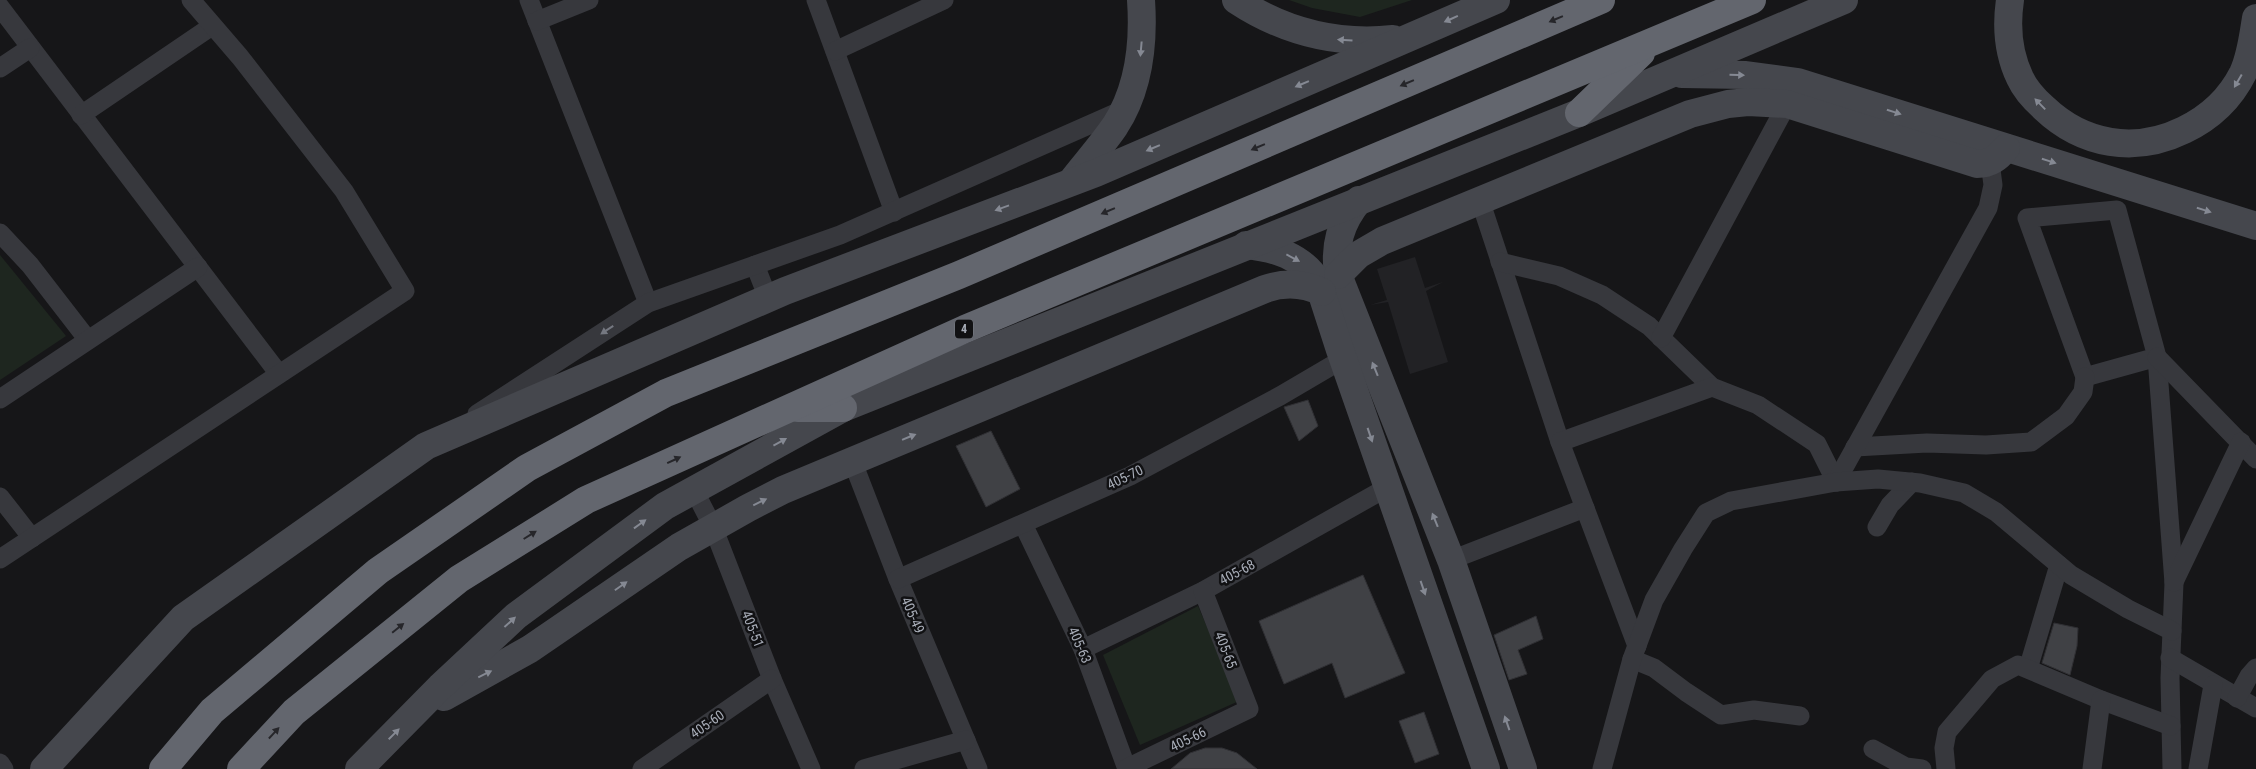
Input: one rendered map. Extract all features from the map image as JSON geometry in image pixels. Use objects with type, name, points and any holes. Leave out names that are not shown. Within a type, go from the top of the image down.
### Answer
[{"type":"highway","points":[[163,769],[212,711],[378,571],[528,468],[666,393],[959,275],[1601,0]]},
{"type":"highway","name":"4","points":[[241,769],[294,712],[459,579],[586,500],[975,325],[1752,0]]},
{"type":"highway","points":[[1579,112],[1652,42]]},
{"type":"highway","points":[[787,409],[843,408]]},
{"type":"main road","points":[[1072,181],[1115,126],[1125,109],[1141,55],[1143,24],[1141,0]]},
{"type":"main road","points":[[1236,0],[1256,14],[1293,30],[1332,39],[1372,41],[1411,37]]},
{"type":"main road","points":[[44,769],[183,618],[426,446],[768,298],[1072,181],[1496,0]]},
{"type":"main road","points":[[359,769],[440,687],[516,616],[665,506],[843,408],[1579,112],[1844,0]]},
{"type":"main road","points":[[2010,0],[2007,28],[2011,55],[2021,80],[2037,101],[2058,121],[2083,135],[2110,143],[2139,144],[2167,138],[2193,126],[2208,116],[2234,88],[2244,72],[2250,54],[2256,18]]},
{"type":"main road","points":[[1670,74],[1746,75],[1798,82],[1998,155],[2256,226]]},
{"type":"main road","points":[[412,716],[460,687],[508,663],[647,568],[713,527],[783,490],[1265,289],[1284,284],[1330,284],[1358,255],[1370,248],[1480,200],[1709,108],[1748,102],[1787,104],[1970,162],[1983,164],[1998,155]]},
{"type":"main road","points":[[1359,200],[1350,210],[1339,235],[1330,284],[1343,359],[1486,769]]},
{"type":"main road","points":[[1246,245],[1272,249],[1296,258],[1312,273],[1330,284],[1451,560],[1523,769]]},
{"type":"street","points":[[0,559],[405,291],[344,191],[240,57],[192,0]]},
{"type":"street","points":[[529,0],[648,303]]},
{"type":"street","points":[[537,21],[589,0]]},
{"type":"street","points":[[816,0],[894,212]]},
{"type":"street","points":[[835,51],[944,0]]},
{"type":"street","points":[[0,7],[279,374]]},
{"type":"street","points":[[81,115],[212,26]]},
{"type":"street","points":[[0,68],[30,48]]},
{"type":"street","points":[[1661,338],[1787,104]]},
{"type":"street","points":[[426,446],[648,303],[840,235],[1125,109]]},
{"type":"street","points":[[1836,482],[1988,208],[1998,155]]},
{"type":"street","points":[[1480,200],[1560,442],[1585,508],[1634,653],[1686,692],[1720,714],[1754,710],[1800,716]]},
{"type":"street","points":[[1855,447],[1927,443],[1986,445],[2031,442],[2066,416],[2083,392],[2085,377],[2027,218],[2117,210],[2157,357],[2174,583],[2170,658],[2172,769]]},
{"type":"street","points":[[0,233],[30,265],[88,340]]},
{"type":"street","points":[[1500,262],[1560,276],[1602,295],[1650,326],[1712,387],[1758,405],[1817,444],[1836,482]]},
{"type":"street","points":[[755,266],[768,298]]},
{"type":"street","points":[[0,399],[198,267]]},
{"type":"street","points":[[2085,377],[2157,357]]},
{"type":"street","points":[[2157,357],[2256,459]]},
{"type":"street","name":"405-70","points":[[898,579],[1130,476],[1280,396],[1343,359]]},
{"type":"street","points":[[1560,442],[1712,387]]},
{"type":"street","points":[[2174,583],[2241,442]]},
{"type":"street","name":"405-49","points":[[852,460],[898,579],[978,769]]},
{"type":"street","points":[[1602,769],[1634,653],[1654,600],[1683,549],[1706,514],[1731,502],[1836,482],[1878,479],[1912,482],[1964,493],[1996,512],[2071,575],[2128,609],[2172,630]]},
{"type":"street","points":[[1876,527],[1890,505],[1912,482]]},
{"type":"street","name":"405-68","points":[[1083,649],[1203,591],[1388,487]]},
{"type":"street","name":"405-51","points":[[694,490],[713,527],[772,679],[810,769]]},
{"type":"street","points":[[0,497],[32,538]]},
{"type":"street","points":[[1451,560],[1585,508]]},
{"type":"street","name":"405-63","points":[[1023,524],[1083,649],[1127,768]]},
{"type":"street","points":[[2028,670],[2059,565]]},
{"type":"street","name":"405-65","points":[[1203,591],[1249,709]]},
{"type":"street","points":[[2170,658],[2256,708]]},
{"type":"street","points":[[1946,769],[1944,748],[1947,732],[1992,679],[2018,665],[2101,700],[2171,726]]},
{"type":"street","points":[[2237,698],[2248,676],[2256,668]]},
{"type":"street","name":"405-60","points":[[642,769],[772,679]]},
{"type":"street","points":[[2198,769],[2213,684]]},
{"type":"street","points":[[2092,769],[2101,700]]},
{"type":"street","name":"405-66","points":[[1127,768],[1249,709]]},
{"type":"street","points":[[864,769],[966,740]]},
{"type":"street","points":[[1873,748],[1906,767],[1922,769]]},
{"type":"street","points":[[0,763],[4,769]]},
{"type":"shaded area","points":[[1289,0],[1412,0],[1360,17],[1312,8]]},
{"type":"shaded area","points":[[0,255],[66,336],[0,380]]},
{"type":"shaded area","points":[[1415,257],[1425,288],[1443,282],[1426,291],[1448,362],[1410,374],[1388,302],[1370,305],[1387,300],[1377,269]]},
{"type":"shaded area","points":[[1198,606],[1239,701],[1140,745],[1103,655]]},
{"type":"building","points":[[1308,400],[1318,426],[1299,441],[1284,407]]},
{"type":"building","points":[[991,431],[1020,489],[986,507],[956,446]]},
{"type":"building","points":[[1363,575],[1405,673],[1345,698],[1332,663],[1284,684],[1259,621]]},
{"type":"building","points":[[1536,616],[1543,639],[1518,650],[1527,674],[1509,680],[1494,635]]},
{"type":"building","points":[[2054,623],[2078,628],[2077,646],[2070,675],[2042,663]]},
{"type":"building","points":[[1424,712],[1439,754],[1415,763],[1399,721]]},
{"type":"building","points":[[1205,748],[1222,748],[1237,753],[1257,769],[1171,769],[1190,753]]}]
